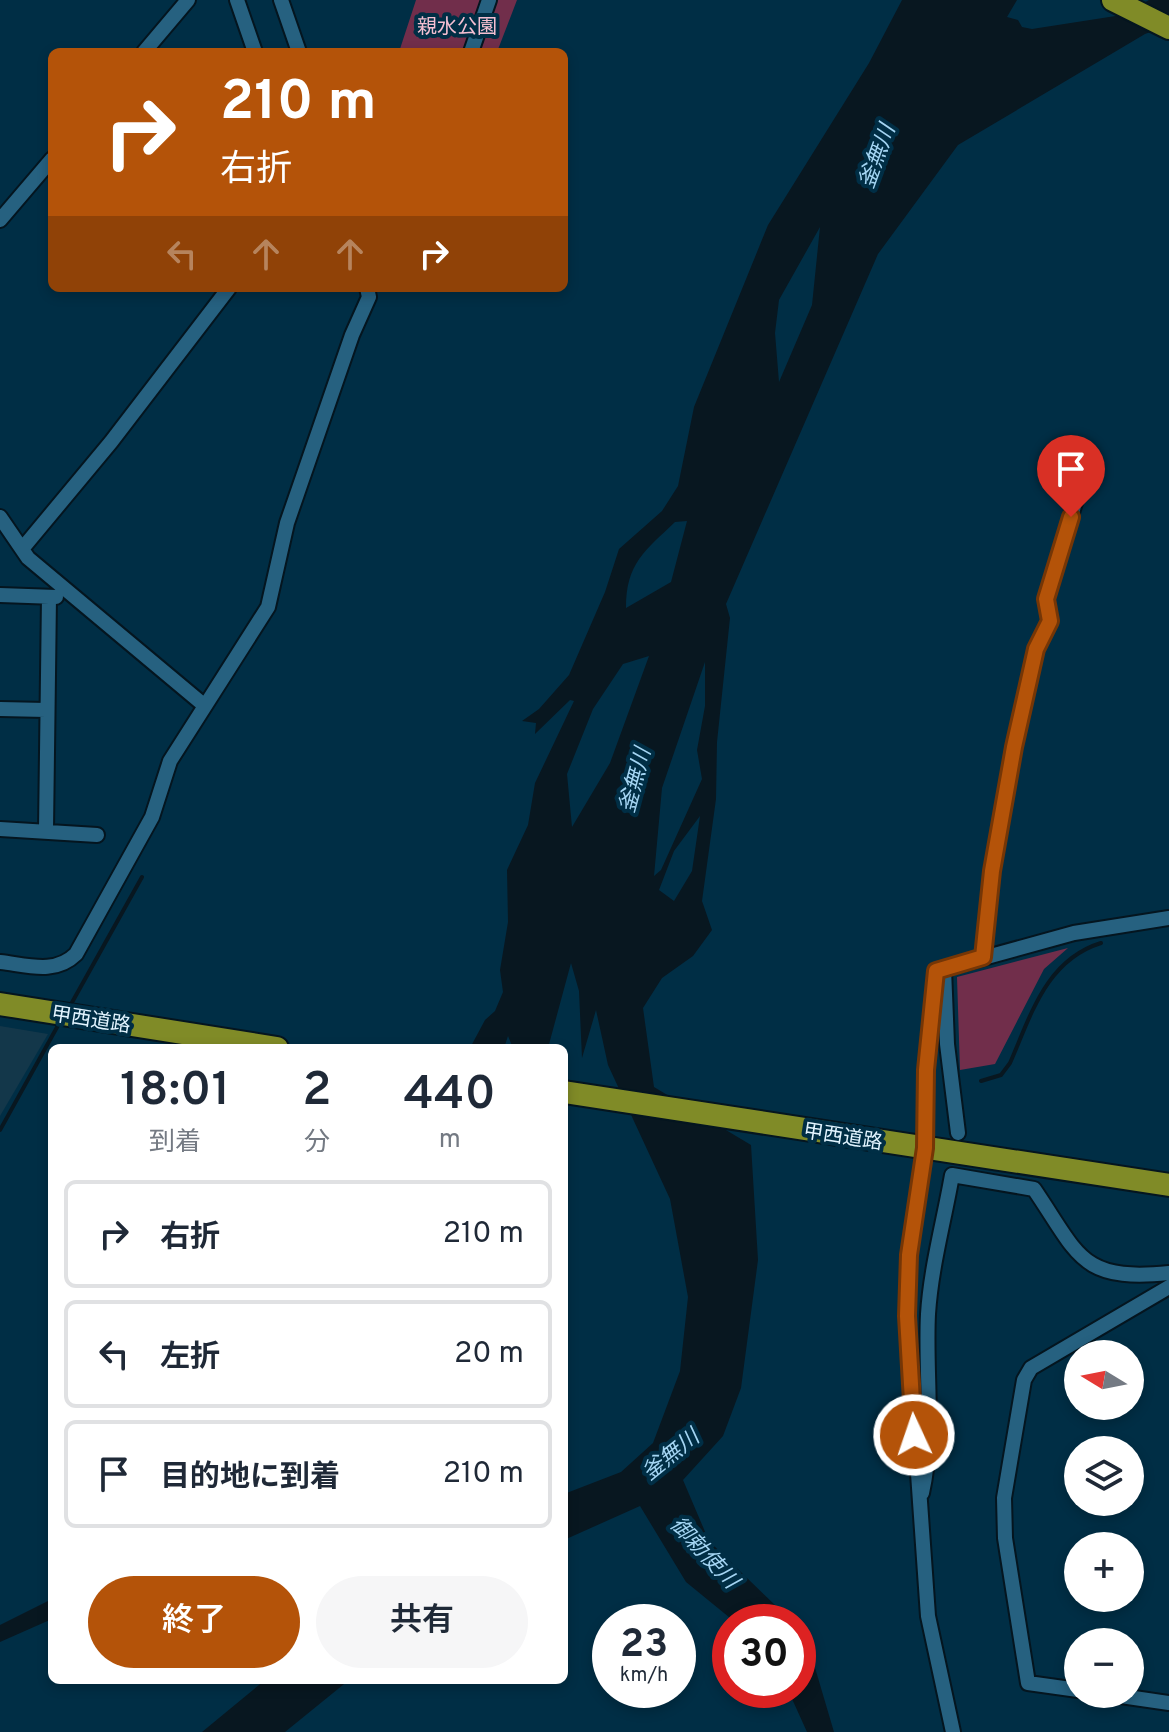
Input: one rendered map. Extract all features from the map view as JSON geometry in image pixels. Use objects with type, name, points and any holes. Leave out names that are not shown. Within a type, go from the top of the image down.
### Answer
[{"type":"highway","points":[[1113,0],[1169,28]]},
{"type":"highway","name":"甲西道路","points":[[0,1004],[252,1044]]},
{"type":"highway","name":"甲西道路","points":[[568,1093],[1169,1185]]},
{"type":"street","points":[[147,48],[188,0]]},
{"type":"street","points":[[237,0],[254,48]]},
{"type":"street","points":[[281,0],[298,48]]},
{"type":"street","points":[[472,48],[489,0]]},
{"type":"street","points":[[0,220],[48,164]]},
{"type":"street","points":[[22,549],[111,442],[226,292]]},
{"type":"street","points":[[0,962],[47,968],[64,966],[76,954],[152,817],[170,761],[268,607],[287,523],[352,335],[369,297],[368,292]]},
{"type":"street","points":[[983,957],[992,871],[1014,747],[1036,649],[1050,621],[1046,599],[1087,463]]},
{"type":"street","points":[[0,517],[22,549],[205,706]]},
{"type":"street","points":[[0,595],[55,597],[46,710],[46,830]]},
{"type":"street","points":[[0,709],[46,710]]},
{"type":"street","points":[[0,829],[97,835]]},
{"type":"street","points":[[953,1732],[928,1616],[918,1511],[907,1316],[909,1255],[925,1148],[929,1025],[936,971],[1074,933],[1169,918]]},
{"type":"street","points":[[944,969],[947,1044],[958,1133]]},
{"type":"street","points":[[918,1511],[928,1444],[931,1278],[952,1175],[1034,1189],[1082,1260],[1096,1268],[1129,1274],[1169,1273]]},
{"type":"street","points":[[1064,1688],[1028,1683],[1005,1538],[1004,1498],[1024,1380],[1031,1368],[1169,1287]]},
{"type":"street","points":[[1144,1699],[1169,1703]]},
{"type":"shaded area","points":[[0,1026],[48,1034],[0,1116]]},
{"type":"green space","name":"親水公園","points":[[416,0],[517,0],[499,48],[400,48]]},
{"type":"green space","points":[[1068,948],[1044,969],[995,1064],[960,1070],[957,977]]},
{"type":"water","points":[[902,0],[1017,0],[1007,17],[1018,20],[1022,27],[1032,29],[1122,15],[1149,0],[1169,0],[1169,25],[1145,34],[958,145],[878,254],[726,604],[730,618],[717,742],[716,799],[702,901],[712,930],[693,956],[662,978],[643,1008],[654,1087],[751,1145],[758,1260],[741,1388],[723,1436],[683,1480],[709,1541],[774,1604],[713,1604],[686,1582],[640,1506],[568,1538],[568,1492],[621,1472],[653,1443],[680,1371],[688,1297],[670,1199],[608,1065],[596,1010],[582,1058],[579,991],[571,963],[549,1044],[511,1044],[508,1036],[505,1044],[472,1044],[485,1020],[495,1011],[503,992],[500,970],[508,922],[507,870],[528,825],[535,783],[574,701],[570,700],[535,734],[536,723],[522,721],[539,709],[569,675],[605,592],[619,549],[662,511],[678,486],[694,407],[768,225],[869,63]],"holes":[[[820,227],[812,305],[779,382],[775,333],[779,300]],[[687,521],[671,582],[626,608],[629,580],[639,559],[675,522]],[[649,656],[610,763],[572,827],[567,774],[593,709],[623,664]],[[705,662],[705,706],[697,750],[702,779],[661,870],[654,876],[662,788]],[[700,816],[692,871],[674,901],[659,890],[674,851]]]},
{"type":"water","points":[[48,1601],[48,1621],[0,1642],[0,1625]]},
{"type":"water","points":[[816,1671],[834,1732],[807,1732],[796,1708],[816,1708]]},
{"type":"water","points":[[260,1684],[344,1684],[285,1732],[202,1732]]},
{"type":"waterway","points":[[70,1006],[142,877]]},
{"type":"waterway","points":[[981,1081],[1001,1075],[1010,1063],[1034,1008],[1054,976],[1082,951],[1101,943]]},
{"type":"waterway","points":[[0,1130],[61,1020]]},
{"type":"route","points":[[914,1435],[907,1316],[909,1255],[925,1148],[926,1070],[936,971],[983,957],[992,871],[1014,747],[1036,649],[1050,621],[1046,599],[1071,517]]},
{"type":"water label","name":"釜無川","points":[[876,156]]},
{"type":"water label","name":"釜無川","points":[[634,780]]},
{"type":"water label","name":"釜無川","points":[[670,1454]]},
{"type":"water label","name":"御勅使川","points":[[705,1552]]}]
